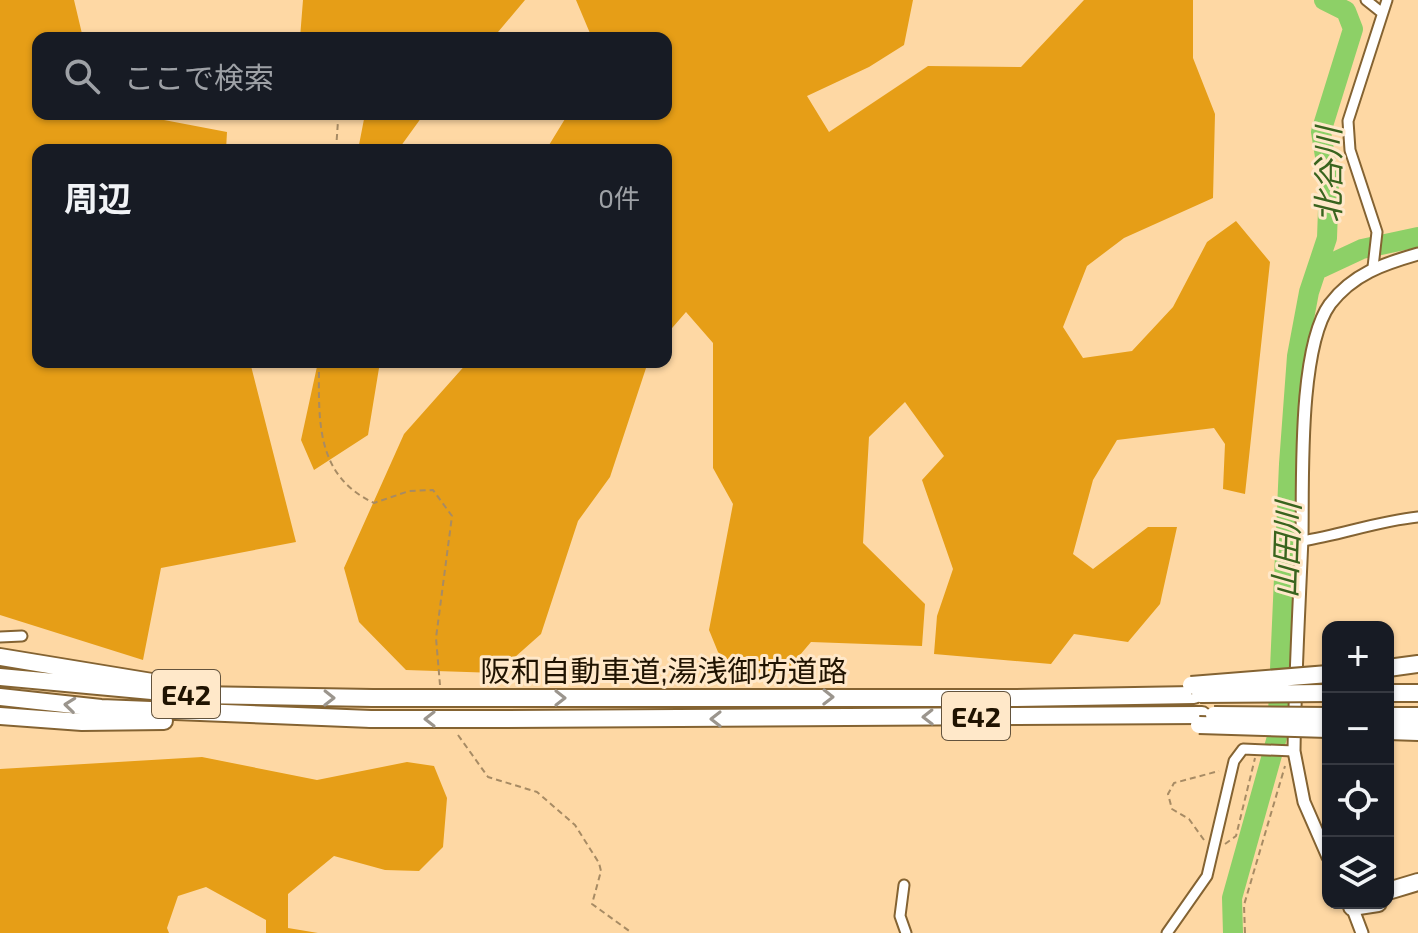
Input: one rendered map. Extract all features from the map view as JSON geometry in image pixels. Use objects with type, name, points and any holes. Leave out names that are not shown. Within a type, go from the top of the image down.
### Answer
[{"type":"highway","points":[[0,657],[88,674],[294,697]]},
{"type":"highway","points":[[1394,667],[1418,664]]},
{"type":"highway","points":[[1192,690],[1322,675]]},
{"type":"highway","name":"阪和自動車道;湯浅御坊道路","points":[[0,677],[126,691],[373,698],[1011,698],[1192,690]]},
{"type":"highway","points":[[1192,690],[1322,693]]},
{"type":"highway","points":[[1394,693],[1418,693]]},
{"type":"highway","name":"阪和自動車道;湯浅御坊道路","points":[[0,697],[101,708],[371,719],[1008,716],[1200,720],[1322,716]]},
{"type":"highway","points":[[0,716],[82,722],[269,717]]},
{"type":"highway","points":[[1394,716],[1418,716]]},
{"type":"highway","points":[[1200,720],[1322,729]]},
{"type":"highway","points":[[1394,731],[1418,732]]},
{"type":"highway","points":[[1394,889],[1418,882]]},
{"type":"highway","points":[[1394,898],[1418,892]]},
{"type":"street","points":[[1366,0],[1381,12]]},
{"type":"street","points":[[1373,263],[1377,232],[1350,150],[1348,121],[1387,0]]},
{"type":"street","points":[[1322,843],[1304,802],[1288,751],[1302,541],[1304,441],[1318,327],[1329,306],[1373,263],[1418,254]]},
{"type":"street","points":[[1302,541],[1341,535],[1386,520],[1418,517]]},
{"type":"street","points":[[0,637],[22,636]]},
{"type":"street","points":[[1167,933],[1200,890],[1211,864],[1233,764],[1243,749],[1257,747],[1288,751]]},
{"type":"street","points":[[904,885],[900,916],[906,933]]},
{"type":"street","points":[[1355,909],[1362,933]]},
{"type":"path","points":[[336,144],[338,121]]},
{"type":"path","points":[[319,368],[319,433],[338,475],[360,497],[374,503],[409,491],[433,490],[452,516],[436,638],[438,682],[446,695]]},
{"type":"path","points":[[455,726],[488,777],[537,792],[575,825],[601,871],[592,904],[632,933]]},
{"type":"path","points":[[1214,850],[1236,836],[1257,747]]},
{"type":"path","points":[[1245,933],[1244,905],[1288,751]]},
{"type":"path","points":[[1211,864],[1200,830],[1179,811],[1172,809],[1168,794],[1174,783],[1206,778],[1233,764]]},
{"type":"shaded area","points":[[0,0],[74,0],[82,32],[32,32],[32,120],[164,120],[227,132],[226,144],[32,144],[32,368],[252,368],[296,542],[161,568],[143,660],[0,615]]},
{"type":"shaded area","points":[[303,0],[525,0],[498,32],[300,32]]},
{"type":"shaded area","points":[[576,0],[913,0],[904,45],[869,67],[807,96],[829,132],[928,66],[1021,67],[1084,0],[1193,0],[1193,58],[1215,114],[1213,198],[1124,238],[1087,266],[1063,327],[1083,358],[1132,351],[1173,307],[1207,242],[1236,221],[1270,262],[1245,494],[1223,489],[1225,444],[1214,428],[1117,440],[1093,480],[1073,554],[1093,569],[1148,527],[1177,527],[1160,604],[1128,642],[1074,634],[1051,664],[934,654],[937,616],[953,569],[922,480],[944,456],[905,402],[869,437],[863,543],[925,604],[922,646],[811,642],[788,669],[740,675],[718,652],[709,630],[733,504],[713,468],[713,343],[686,312],[672,328],[672,144],[550,144],[564,120],[672,120],[672,32],[589,32]]},
{"type":"shaded area","points":[[364,120],[420,120],[402,144],[359,144]]},
{"type":"shaded area","points":[[317,368],[379,368],[368,435],[314,470],[301,440]]},
{"type":"shaded area","points":[[463,368],[646,368],[610,477],[578,521],[541,634],[497,673],[406,670],[359,622],[344,568],[404,434]]},
{"type":"shaded area","points":[[202,757],[317,780],[407,762],[434,766],[447,798],[443,847],[419,871],[385,870],[334,856],[288,894],[288,928],[318,933],[266,933],[266,920],[206,887],[178,896],[167,928],[169,933],[0,933],[0,769]]},
{"type":"waterway","name":"山田川","points":[[1233,933],[1232,898],[1277,737],[1297,356],[1309,292],[1327,238],[1329,181],[1321,132],[1353,29],[1346,11],[1324,0]]},
{"type":"waterway","name":"山田川","points":[[1317,270],[1362,249],[1418,237]]},
{"type":"water label","name":"北谷川","points":[[1327,175]]}]
